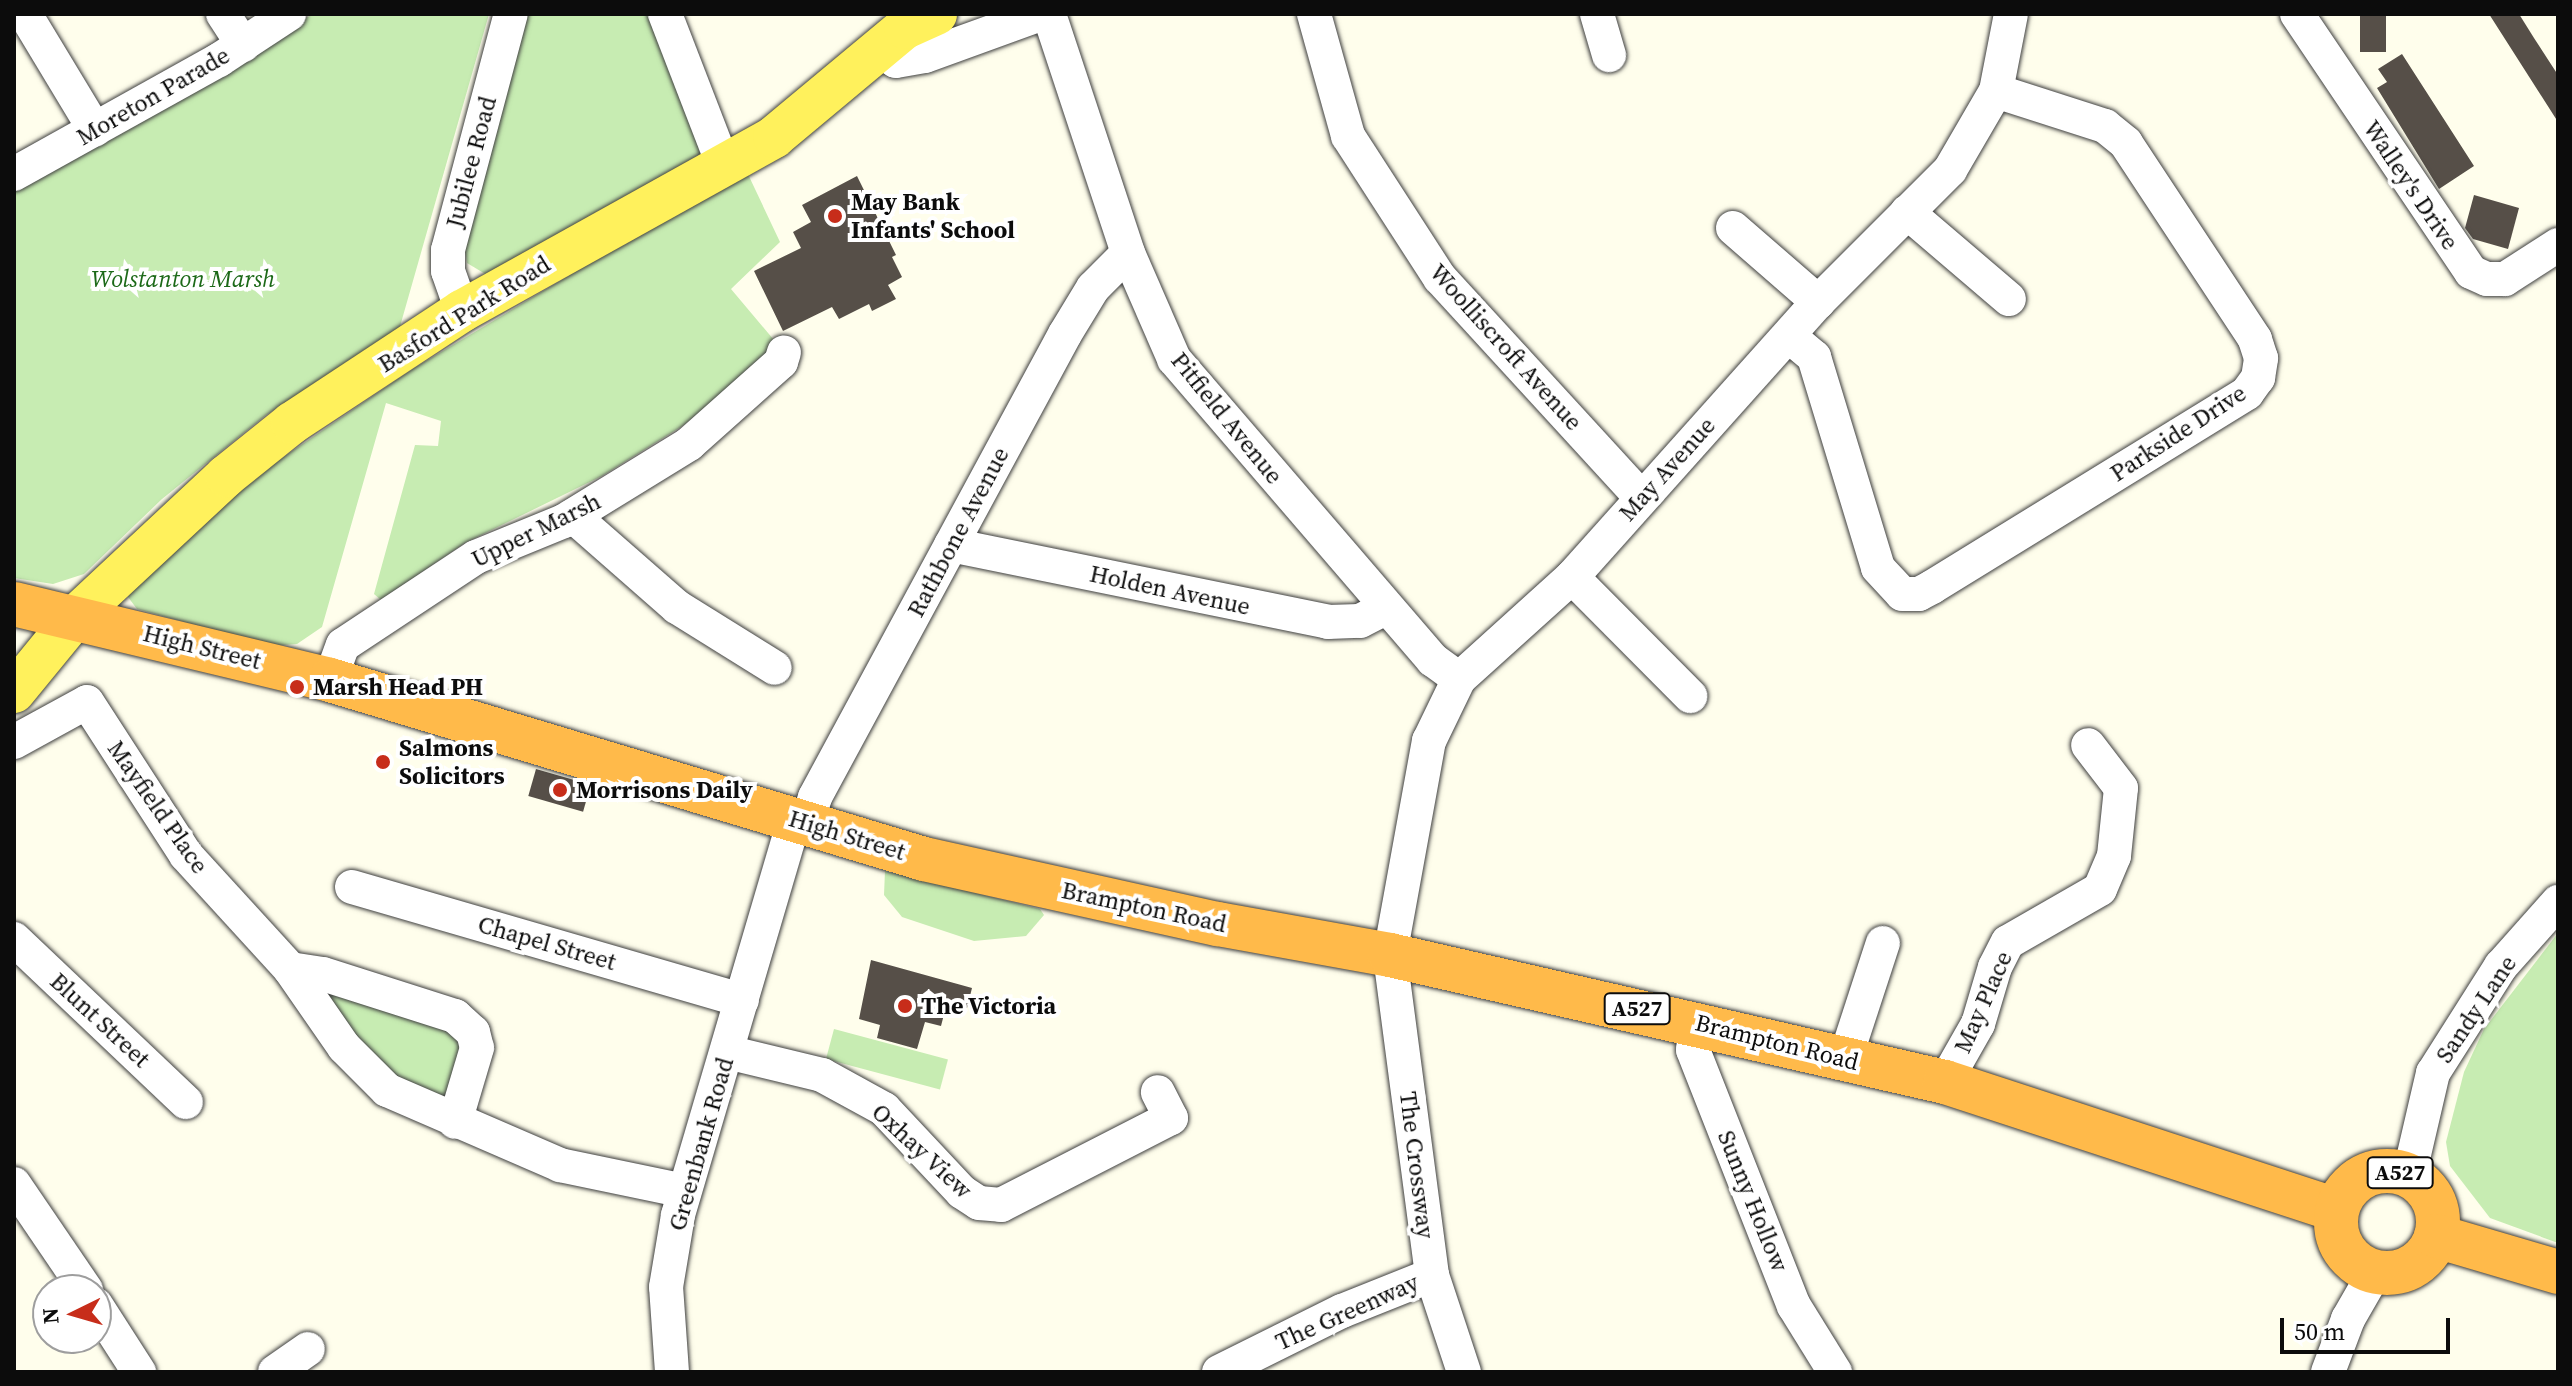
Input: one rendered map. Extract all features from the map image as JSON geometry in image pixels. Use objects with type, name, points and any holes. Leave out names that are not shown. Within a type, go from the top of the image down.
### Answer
[{"type":"highway","name":"A527","points":[[14,604],[77,615]]},
{"type":"highway","name":"High Street","points":[[77,615],[330,680],[924,859]]},
{"type":"highway","name":"Brampton Road","points":[[924,859],[1218,924],[1390,955],[1696,1022],[1945,1082],[2337,1210]]},
{"type":"highway","name":"A527","points":[[2375,1272],[2346,1253],[2337,1231],[2337,1210],[2344,1194],[2364,1176],[2392,1171],[2409,1176],[2430,1194],[2438,1219],[2436,1236]]},
{"type":"highway","points":[[2375,1272],[2404,1270],[2420,1260],[2436,1236],[2558,1272]]},
{"type":"main road","name":"Basford Park Road","points":[[14,692],[77,615],[226,476],[292,423],[462,311],[722,162],[774,137],[905,28],[936,14]]},
{"type":"street","points":[[25,14],[95,130]]},
{"type":"street","points":[[223,14],[231,53]]},
{"type":"street","name":"Moreton Parade","points":[[14,174],[231,53],[289,14]]},
{"type":"street","name":"Jubilee Road","points":[[462,311],[448,271],[448,250],[511,14]]},
{"type":"street","points":[[665,14],[722,162]]},
{"type":"street","points":[[879,50],[896,61],[925,56],[1041,14]]},
{"type":"street","name":"Pitfield Avenue","points":[[1049,14],[1128,253],[1174,359],[1433,660],[1459,679]]},
{"type":"street","name":"Woolliscroft Avenue","points":[[1314,14],[1348,136],[1440,278],[1640,496]]},
{"type":"street","points":[[1597,14],[1609,55]]},
{"type":"street","name":"May Avenue","points":[[1390,955],[1429,741],[1459,679],[1572,577],[1640,496],[1818,302],[1950,170],[1996,91],[2011,14]]},
{"type":"street","name":"Walley's Drive","points":[[2297,14],[2471,272],[2487,279],[2505,279],[2558,245]]},
{"type":"street","name":"Parkside Drive","points":[[1789,336],[1814,357],[1878,568],[1896,605],[1945,579],[2247,393],[2258,378],[2261,358],[2255,339],[2126,143],[2105,126],[1996,91]]},
{"type":"street","points":[[1907,212],[2009,299]]},
{"type":"street","points":[[1733,228],[1818,302]]},
{"type":"street","name":"Rathbone Avenue","points":[[740,1006],[801,820],[1093,288],[1128,253]]},
{"type":"street","name":"Upper Marsh","points":[[330,680],[343,645],[476,557],[573,516],[689,444],[781,362],[784,352]]},
{"type":"street","points":[[573,516],[677,607],[775,668]]},
{"type":"street","name":"Holden Avenue","points":[[951,545],[1328,622],[1360,621],[1387,607]]},
{"type":"street","points":[[1572,577],[1690,696]]},
{"type":"street","name":"Mayfield Place","points":[[14,742],[101,696],[186,855],[290,969],[344,1047],[387,1090],[560,1165],[684,1191]]},
{"type":"street","name":"May Place","points":[[1945,1082],[1978,1024],[1995,967],[2008,942],[2100,889],[2114,856],[2121,788],[2088,745]]},
{"type":"street","name":"Chapel Street","points":[[352,887],[740,1006]]},
{"type":"street","name":"Sandy Lane","points":[[2409,1176],[2433,1073],[2501,966],[2558,902]]},
{"type":"street","name":"Blunt Street","points":[[14,939],[186,1102]]},
{"type":"street","points":[[1845,1059],[1883,943]]},
{"type":"street","name":"The Crossway","points":[[1390,955],[1432,1275],[1464,1372]]},
{"type":"street","points":[[290,969],[323,974],[455,1016],[473,1032],[477,1048],[455,1122]]},
{"type":"street","name":"Greenbank Road","points":[[672,1372],[666,1287],[684,1191],[740,1006]]},
{"type":"street","name":"Sunny Hollow","points":[[1696,1022],[1693,1050],[1794,1306],[1835,1372]]},
{"type":"street","name":"Oxhay View","points":[[727,1052],[822,1075],[884,1109],[962,1192],[979,1203],[1001,1205],[1171,1118],[1158,1092]]},
{"type":"street","points":[[17,1186],[75,1274]]},
{"type":"street","points":[[2328,1372],[2348,1319],[2375,1272]]},
{"type":"street","name":"The Greenway","points":[[1219,1372],[1342,1311],[1432,1275]]},
{"type":"street","points":[[112,1330],[139,1372]]},
{"type":"street","points":[[275,1372],[308,1349]]},
{"type":"green space","name":"Wolstanton Marsh","points":[[313,14],[489,14],[399,330],[266,415],[162,499],[84,574],[53,584],[14,578],[14,182]]},
{"type":"green space","points":[[525,14],[655,14],[702,157],[492,278],[467,263],[463,236]]},
{"type":"green space","points":[[746,170],[780,242],[731,289],[779,346],[684,425],[602,476],[465,543],[381,600],[374,594],[415,445],[438,446],[441,421],[386,403],[322,627],[297,644],[271,646],[137,609],[128,597],[131,584],[241,486],[411,370]]},
{"type":"green space","points":[[885,871],[1040,909],[1044,915],[1026,936],[974,941],[902,917],[884,895]]},
{"type":"green space","points":[[2558,933],[2558,1243],[2490,1218],[2450,1166],[2446,1142],[2464,1072],[2484,1029]]},
{"type":"green space","points":[[290,969],[473,1031],[455,1122],[387,1090]]},
{"type":"green space","points":[[834,1029],[948,1060],[940,1089],[826,1059]]},
{"type":"building","points":[[2360,14],[2386,14],[2386,52],[2360,52]]},
{"type":"building","points":[[2489,14],[2519,14],[2558,75],[2558,122]]},
{"type":"building","points":[[2402,54],[2474,166],[2439,189],[2377,88],[2387,82],[2378,69]]},
{"type":"building","points":[[857,176],[896,255],[892,257],[902,277],[888,285],[896,299],[872,311],[869,304],[839,319],[832,307],[783,331],[754,271],[801,248],[793,232],[811,222],[802,205]]},
{"type":"building","points":[[2474,195],[2519,208],[2508,249],[2473,239],[2465,228]]},
{"type":"building","name":"Morrisons Daily","points":[[536,769],[591,785],[583,812],[528,796]]},
{"type":"building","name":"The Victoria","points":[[871,960],[972,988],[967,1008],[947,1003],[941,1026],[925,1022],[917,1049],[877,1038],[880,1025],[859,1019]]},
{"type":"place","name":"May Bank Infants' School","points":[[835,216]]},
{"type":"place","name":"Marsh Head PH","points":[[297,687]]},
{"type":"place","name":"Salmons Solicitors","points":[[383,762]]},
{"type":"place","name":"Morrisons Daily","points":[[560,790]]},
{"type":"place","name":"The Victoria","points":[[905,1006]]}]
